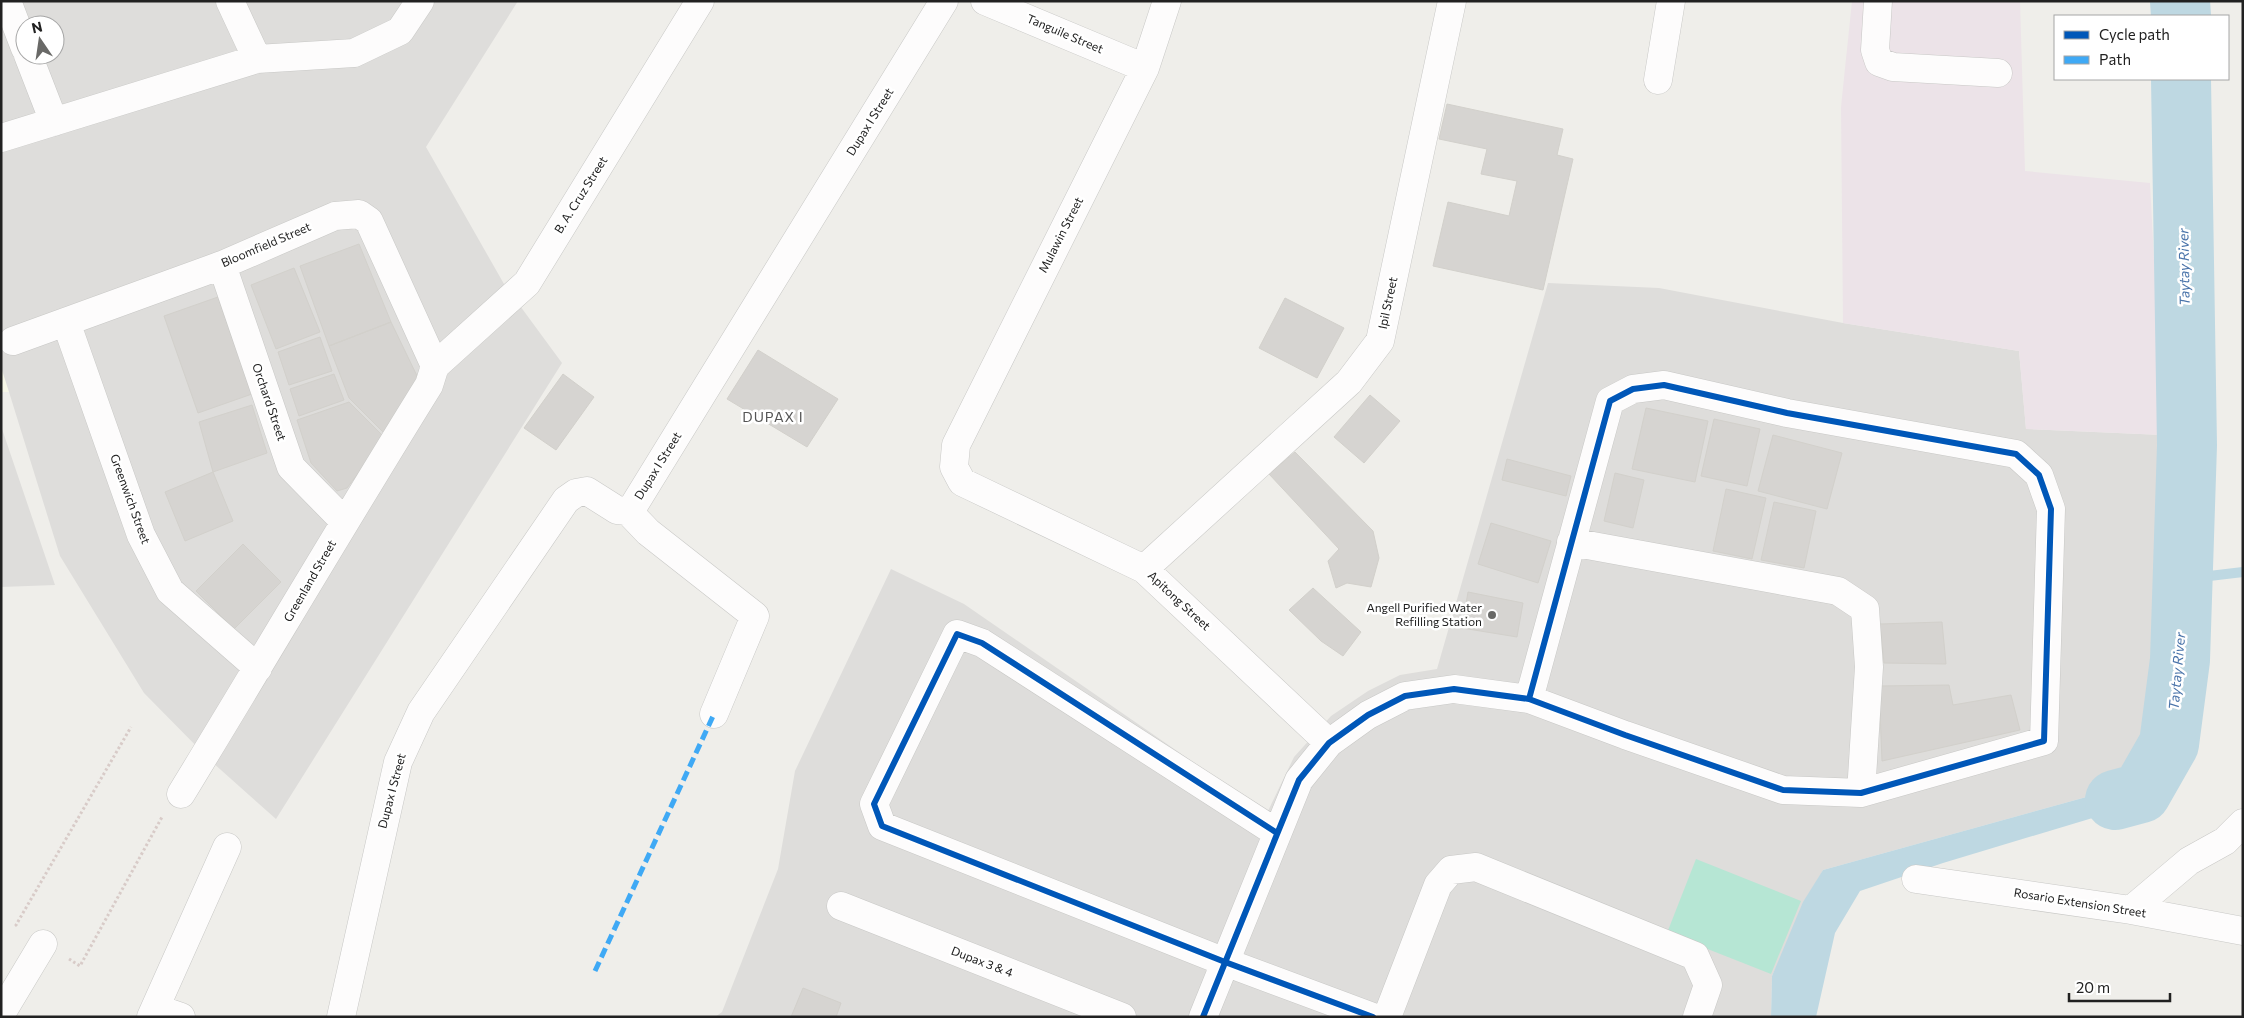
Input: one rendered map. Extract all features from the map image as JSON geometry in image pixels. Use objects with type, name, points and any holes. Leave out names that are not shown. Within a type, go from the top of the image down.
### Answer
[{"type":"street","points":[[7,1],[15,22]]},
{"type":"street","points":[[230,1],[257,59]]},
{"type":"street","points":[[1,138],[257,59],[354,53],[400,31],[420,1]]},
{"type":"street","name":"B. A. Cruz Street","points":[[435,366],[527,283],[700,1]]},
{"type":"street","name":"Dupax I Street","points":[[341,1017],[398,762],[421,712],[566,500],[576,493],[587,491],[617,510],[628,511],[634,505],[944,1]]},
{"type":"street","name":"Tanguile Street","points":[[985,1],[1145,68]]},
{"type":"street","name":"Mulawin Street","points":[[954,468],[956,445],[1145,68],[1167,1]]},
{"type":"street","name":"Ipil Street","points":[[1144,569],[1349,382],[1380,341],[1452,1]]},
{"type":"street","points":[[1658,80],[1672,1]]},
{"type":"street","points":[[1878,1],[1875,50],[1879,62],[1893,67],[1998,73]]},
{"type":"street","points":[[32,65],[54,122]]},
{"type":"street","name":"Bloomfield Street","points":[[13,341],[222,265],[335,216],[359,214],[368,221],[435,366]]},
{"type":"street","name":"Orchard Street","points":[[222,265],[291,467],[344,521]]},
{"type":"street","name":"Greenwich Street","points":[[66,322],[141,536],[170,591],[258,668]]},
{"type":"street","name":"Greenland Street","points":[[181,794],[258,668],[344,521],[429,385],[435,366]]},
{"type":"street","points":[[1203,1017],[1299,780],[1329,743],[1368,714],[1405,696],[1454,689],[1529,699],[1625,735],[1783,790],[1862,793],[2044,741],[2050,509],[2039,475],[2016,454],[1787,413],[1664,385],[1634,389],[1610,401],[1529,699]]},
{"type":"street","name":"Apitong Street","points":[[954,468],[962,482],[1144,569],[1329,743]]},
{"type":"street","points":[[628,511],[648,532],[755,616],[714,714]]},
{"type":"street","points":[[1571,542],[1838,591],[1865,610],[1869,667],[1862,793]]},
{"type":"street","points":[[1277,833],[982,643],[957,634],[874,804],[882,826],[1225,962],[1373,1017]]},
{"type":"street","points":[[2131,910],[2189,861],[2225,842],[2243,823]]},
{"type":"street","points":[[181,1017],[153,1012],[227,847]]},
{"type":"street","points":[[1388,1017],[1438,885],[1451,870],[1476,867],[1695,956],[1708,986],[1697,1017]]},
{"type":"street","name":"Rosario Extension Street","points":[[1916,879],[2131,910],[2243,931]]},
{"type":"street","name":"Dupax 3 & 4","points":[[842,906],[1122,1017]]},
{"type":"street","points":[[1,1014],[43,944]]},
{"type":"path","points":[[16,925],[131,727]]},
{"type":"path","points":[[80,966],[170,801],[181,794]]},
{"type":"shaded area","points":[[1,1],[518,1],[426,147],[504,284],[562,363],[276,819],[212,762],[144,693],[60,556],[9,392],[1,392]]},
{"type":"shaded area","points":[[1852,1],[2020,1],[2025,171],[2150,183],[2163,435],[2026,429],[2019,351],[1843,323],[1841,107]]},
{"type":"shaded area","points":[[1548,283],[1659,288],[1843,323],[2019,351],[2026,429],[2163,435],[2155,736],[2145,770],[2119,788],[1823,870],[1772,976],[1771,1017],[715,1017],[722,1012],[778,869],[795,771],[891,569],[964,604],[1267,813],[1294,757],[1331,716],[1368,691],[1400,675],[1437,669]]},
{"type":"shaded area","points":[[1,367],[9,392],[1,392]]},
{"type":"shaded area","points":[[1,426],[55,585],[1,587]]},
{"type":"green space","points":[[1696,859],[1801,901],[1771,974],[1667,933]]},
{"type":"water","points":[[2169,744],[2162,771],[2139,804],[1943,863],[1860,891],[1835,933],[1816,1017],[1771,1017],[1772,976],[1803,902],[1823,870],[2119,788],[2147,773]]},
{"type":"building","points":[[1447,104],[1563,129],[1557,155],[1573,159],[1543,290],[1433,266],[1448,202],[1509,216],[1517,181],[1481,174],[1487,149],[1439,139]]},
{"type":"building","points":[[359,244],[391,322],[329,346],[300,266]]},
{"type":"building","points":[[294,268],[320,332],[276,349],[251,285]]},
{"type":"building","points":[[218,297],[252,394],[198,413],[164,316]]},
{"type":"building","points":[[1285,298],[1344,328],[1317,378],[1259,348]]},
{"type":"building","points":[[391,322],[419,380],[384,433],[349,398],[329,346]]},
{"type":"building","points":[[320,337],[332,371],[289,385],[278,352]]},
{"type":"building","points":[[758,350],[838,399],[807,447],[727,399]]},
{"type":"building","points":[[334,374],[344,400],[299,416],[290,389]]},
{"type":"building","points":[[563,374],[594,397],[556,450],[524,428]]},
{"type":"building","points":[[1370,395],[1400,421],[1364,463],[1334,437]]},
{"type":"building","points":[[349,402],[385,438],[347,488],[337,491],[311,463],[297,420]]},
{"type":"building","points":[[252,405],[267,453],[213,472],[199,422]]},
{"type":"building","points":[[1646,408],[1708,421],[1695,482],[1632,469]]},
{"type":"building","points":[[1714,419],[1760,429],[1747,486],[1701,476]]},
{"type":"building","points":[[1773,435],[1842,453],[1827,509],[1758,491]]},
{"type":"building","points":[[1295,452],[1373,531],[1379,558],[1371,587],[1347,583],[1336,588],[1328,561],[1339,549],[1269,474]]},
{"type":"building","points":[[1507,459],[1571,476],[1566,496],[1502,480]]},
{"type":"building","points":[[213,472],[233,521],[185,541],[165,492]]},
{"type":"building","points":[[1615,473],[1644,480],[1633,528],[1604,521]]},
{"type":"building","points":[[1726,489],[1766,498],[1752,559],[1713,551]]},
{"type":"building","points":[[1774,502],[1816,511],[1804,568],[1761,560]]},
{"type":"building","points":[[1491,523],[1551,541],[1538,583],[1478,564]]},
{"type":"building","points":[[243,544],[281,582],[234,629],[196,591]]},
{"type":"building","points":[[1313,588],[1361,632],[1343,656],[1321,641],[1289,610]]},
{"type":"building","name":"Angell Purified Water Refilling Station","points":[[1468,592],[1523,603],[1517,637],[1462,628]]},
{"type":"building","points":[[1942,622],[1946,664],[1884,663],[1880,624]]},
{"type":"building","points":[[1949,685],[1953,705],[2011,695],[2020,730],[1882,761],[1879,686]]},
{"type":"building","points":[[803,988],[841,1003],[836,1017],[791,1017]]},
{"type":"waterway","name":"Taytay River","points":[[2180,1],[2181,15]]},
{"type":"waterway","name":"Taytay River","points":[[2115,800],[2141,793],[2169,744],[2180,660],[2187,445],[2181,80]]},
{"type":"waterway","points":[[2184,579],[2243,572]]},
{"type":"marked path","points":[[595,971],[714,714]]},
{"type":"cycle path","points":[[1203,1017],[1299,780],[1329,743],[1368,715],[1405,696],[1454,689],[1529,699],[1625,735],[1783,790],[1861,793],[2044,741],[2051,509],[2039,475],[2016,454],[1787,413],[1664,385],[1633,389],[1610,401],[1529,699]]},
{"type":"cycle path","points":[[1277,833],[982,643],[957,634],[874,804],[882,826],[1225,962],[1373,1017]]},
{"type":"place","name":"Angell Purified Water Refilling Station","points":[[1492,615]]},
{"type":"district","name":"DUPAX I","points":[[773,417]]}]
